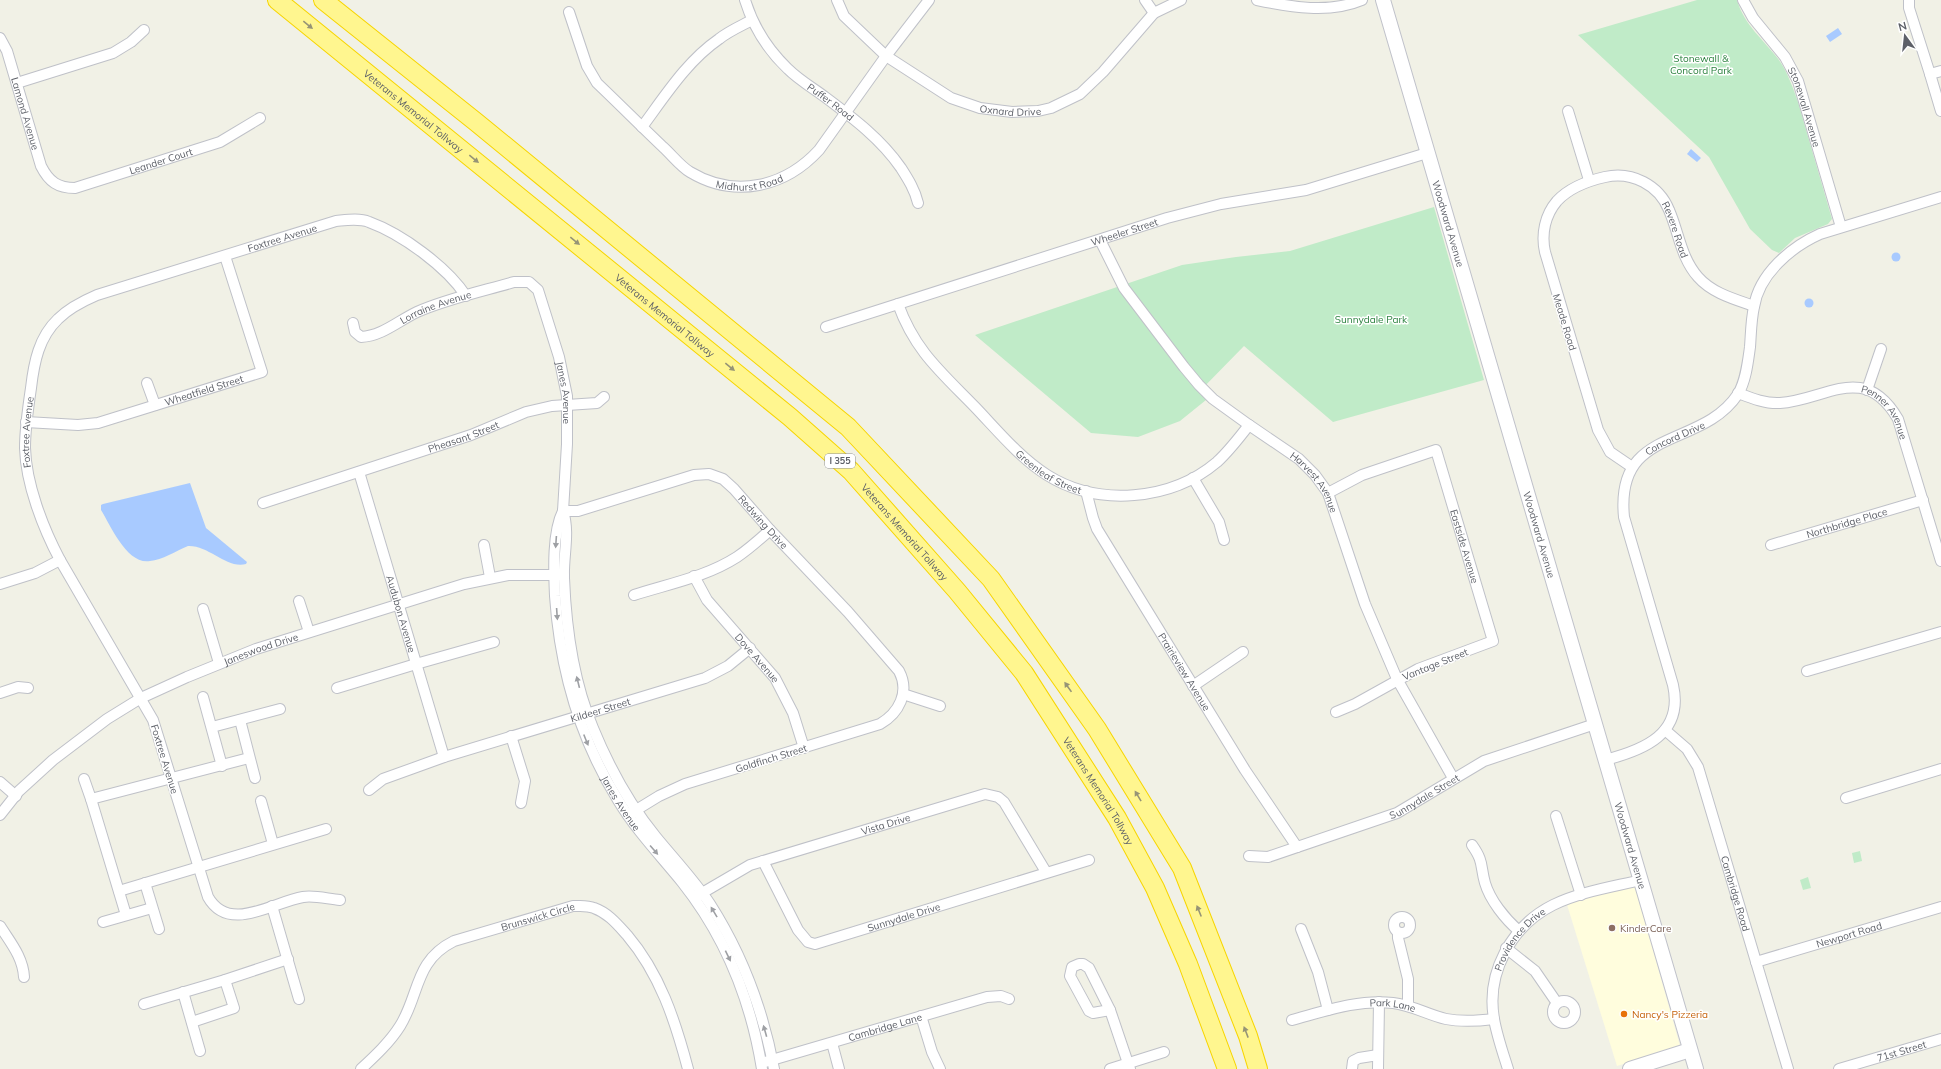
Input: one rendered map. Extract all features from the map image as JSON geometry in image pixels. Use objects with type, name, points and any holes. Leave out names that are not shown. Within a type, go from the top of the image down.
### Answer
[{"type":"highway","name":"Veterans Memorial Tollway","points":[[277,0],[790,417],[851,471],[957,591],[1024,673],[1117,818],[1161,902],[1188,964],[1227,1069]]},
{"type":"highway","name":"I 355","points":[[323,0],[476,122],[848,426],[991,579],[1097,729],[1182,868],[1248,1036],[1258,1069]]},
{"type":"highway","points":[[329,0],[342,16]]},
{"type":"main road","name":"Woodward Avenue","points":[[1382,0],[1696,1069]]},
{"type":"main road","points":[[1630,1069],[1690,1050]]},
{"type":"street","name":"Puffer Road","points":[[745,0],[752,20],[773,54],[789,70],[846,112],[878,139],[894,158],[916,195],[918,203]]},
{"type":"street","name":"Oxnard Drive","points":[[837,0],[844,16],[886,56],[951,98],[965,103],[1000,111],[1038,111],[1061,104],[1088,88],[1154,12],[1181,0]]},
{"type":"street","name":"Midhurst Road","points":[[569,12],[587,66],[593,77],[642,127],[689,171],[720,184],[752,186],[778,180],[801,167],[819,150],[886,56],[929,0]]},
{"type":"street","points":[[1144,0],[1154,12]]},
{"type":"street","points":[[1257,0],[1310,8],[1340,6],[1362,0]]},
{"type":"street","name":"Stonewall Avenue","points":[[1743,0],[1752,18],[1785,57],[1798,81],[1841,227]]},
{"type":"street","points":[[1909,0],[1909,8],[1941,111]]},
{"type":"street","points":[[642,127],[678,79],[698,57],[718,39],[752,20]]},
{"type":"street","points":[[17,83],[113,53],[131,42],[144,30]]},
{"type":"street","name":"Lamond Avenue","points":[[0,38],[7,51],[41,166],[50,181],[56,185]]},
{"type":"street","points":[[1930,74],[1941,71]]},
{"type":"street","points":[[1568,111],[1588,180]]},
{"type":"street","name":"Leander Court","points":[[56,185],[75,188],[220,142],[260,118]]},
{"type":"street","name":"Wheeler Street","points":[[826,327],[1194,210],[1306,190],[1428,153]]},
{"type":"street","name":"Revere Road","points":[[1588,180],[1621,175],[1637,178],[1646,183],[1663,200],[1669,210],[1683,253],[1690,267],[1698,277],[1726,296],[1754,306]]},
{"type":"street","name":"Meade Road","points":[[1588,180],[1566,192],[1550,209],[1544,227],[1543,244],[1600,437],[1610,452],[1632,467]]},
{"type":"street","name":"Concord Drive","points":[[1605,760],[1640,750],[1654,741],[1665,730],[1674,709],[1675,691],[1624,517],[1624,496],[1627,478],[1632,467],[1648,450],[1660,442],[1694,430],[1708,422],[1721,412],[1738,393],[1748,360],[1754,306],[1762,284],[1790,252],[1813,237],[1841,227],[1941,198]]},
{"type":"street","name":"Foxtree Avenue","points":[[340,900],[305,897],[238,915],[222,912],[208,897],[153,720],[60,560],[49,537],[29,478],[26,452],[26,422],[38,350],[45,336],[58,318],[84,301],[97,295],[336,221],[363,221],[375,225],[403,239],[445,271],[458,283],[466,296]]},
{"type":"street","name":"Harvest Avenue","points":[[1100,240],[1124,288],[1184,367],[1213,399],[1249,426],[1299,459],[1328,493],[1365,604],[1396,679],[1453,778]]},
{"type":"street","name":"Wheatfield Street","points":[[26,422],[59,425],[88,424],[107,420],[262,372],[225,256]]},
{"type":"street","name":"Lorraine Avenue","points":[[353,323],[355,332],[361,337],[369,337],[417,312],[514,282],[529,282]]},
{"type":"street","name":"Janes Avenue","points":[[529,282],[538,290],[554,337],[563,371],[568,405],[563,511],[558,521],[559,640],[566,673],[582,714],[596,762],[632,812],[648,843],[682,883],[698,896],[720,921],[739,958],[759,1010],[773,1065]]},
{"type":"street","name":"Greenleaf Street","points":[[898,304],[906,325],[921,350],[1016,449],[1048,475],[1086,491],[1121,495],[1144,494],[1168,490],[1193,478],[1217,462],[1249,426]]},
{"type":"street","points":[[1867,390],[1881,349]]},
{"type":"street","points":[[148,383],[155,405]]},
{"type":"street","name":"Penner Avenue","points":[[1738,393],[1748,397],[1778,403],[1791,401],[1838,388],[1855,388],[1874,392],[1890,407],[1898,419],[1941,561]]},
{"type":"street","name":"Pheasant Street","points":[[263,503],[471,435],[526,412],[552,406],[597,403],[604,397]]},
{"type":"street","name":"Eastside Avenue","points":[[1328,493],[1362,475],[1436,450],[1493,641]]},
{"type":"street","name":"Audubon Avenue","points":[[358,472],[444,757]]},
{"type":"street","name":"Redwing Drive","points":[[563,511],[578,511],[694,475],[704,474],[723,479],[848,612],[899,671],[902,677],[903,694]]},
{"type":"street","points":[[1193,478],[1219,522],[1224,540]]},
{"type":"street","name":"Prairieview Avenue","points":[[1086,491],[1097,529],[1245,770],[1297,847]]},
{"type":"street","name":"Northbridge Place","points":[[1771,545],[1923,500]]},
{"type":"street","points":[[634,595],[694,576],[736,558],[770,530]]},
{"type":"street","points":[[484,545],[490,577]]},
{"type":"street","points":[[0,584],[35,573],[60,560]]},
{"type":"street","name":"Janeswood Drive","points":[[0,815],[16,796],[53,760],[107,719],[140,698],[219,663],[309,632],[490,577],[515,574],[559,575]]},
{"type":"street","name":"Dove Avenue","points":[[694,576],[707,600],[734,633],[769,668],[793,713],[804,748]]},
{"type":"street","points":[[299,601],[309,632]]},
{"type":"street","points":[[202,609],[219,663]]},
{"type":"street","points":[[1808,671],[1941,632]]},
{"type":"street","name":"Vantage Street","points":[[1336,712],[1355,704],[1396,679],[1418,669],[1493,641]]},
{"type":"street","points":[[337,688],[494,642]]},
{"type":"street","name":"Kildeer Street","points":[[369,790],[383,779],[444,757],[705,678],[728,666],[750,648]]},
{"type":"street","points":[[1193,686],[1243,652]]},
{"type":"street","points":[[0,693],[18,687],[28,688]]},
{"type":"street","points":[[903,694],[940,706]]},
{"type":"street","name":"Goldfinch Street","points":[[632,812],[659,796],[685,784],[880,724],[896,713],[903,694]]},
{"type":"street","points":[[203,698],[222,766]]},
{"type":"street","points":[[212,728],[280,709]]},
{"type":"street","points":[[240,720],[255,778]]},
{"type":"street","name":"Sunnydale Street","points":[[1249,856],[1268,857],[1397,813],[1453,778],[1494,756],[1595,724]]},
{"type":"street","name":"Cambridge Road","points":[[1665,730],[1687,748],[1698,767],[1788,1069]]},
{"type":"street","points":[[511,736],[525,781],[521,803]]},
{"type":"street","points":[[91,799],[170,777],[222,766],[249,758]]},
{"type":"street","points":[[1846,798],[1941,769]]},
{"type":"street","points":[[84,779],[126,915]]},
{"type":"street","points":[[0,782],[16,796]]},
{"type":"street","name":"Vista Drive","points":[[698,896],[740,870],[763,861],[985,794],[998,797],[1004,802],[1046,872]]},
{"type":"street","points":[[261,801],[272,844]]},
{"type":"street","points":[[1556,816],[1581,895]]},
{"type":"street","points":[[119,891],[326,829]]},
{"type":"street","points":[[1472,844],[1480,857],[1488,890],[1510,924],[1519,931]]},
{"type":"street","name":"Sunnydale Drive","points":[[763,861],[798,930],[808,942],[815,944],[1089,860]]},
{"type":"street","name":"Providence Drive","points":[[1508,1069],[1494,1019],[1492,993],[1496,973],[1506,948],[1519,931],[1545,909],[1581,895],[1641,880]]},
{"type":"street","points":[[145,883],[158,929]]},
{"type":"street","name":"Janes Avenue","points":[[698,896],[738,979],[752,1019],[762,1066]]},
{"type":"street","points":[[272,906],[299,999]]},
{"type":"street","name":"Brunswick Circle","points":[[361,1069],[382,1048],[400,1025],[426,965],[442,948],[454,941],[573,906],[587,906],[606,913],[636,946],[648,963],[668,1003],[688,1069]]},
{"type":"street","name":"Newport Road","points":[[1756,962],[1941,907]]},
{"type":"street","points":[[103,922],[152,908]]},
{"type":"street","points":[[0,926],[18,955],[23,967],[24,977]]},
{"type":"street","points":[[1301,928],[1318,972],[1328,1010]]},
{"type":"street","points":[[1398,933],[1408,979],[1408,1006]]},
{"type":"street","points":[[1506,948],[1535,971],[1557,1004]]},
{"type":"street","points":[[144,1004],[225,980],[288,959]]},
{"type":"street","points":[[1110,1010],[1092,1013],[1088,1010],[1070,976],[1070,971],[1075,965],[1083,964],[1088,968],[1110,1010],[1129,1066]]},
{"type":"street","points":[[192,1022],[234,1008],[225,980]]},
{"type":"street","points":[[184,992],[200,1052]]},
{"type":"street","name":"Cambridge Lane","points":[[762,1066],[773,1065],[832,1043],[987,997],[1001,996],[1009,999]]},
{"type":"street","points":[[1378,1069],[1379,1002]]},
{"type":"street","name":"Park Lane","points":[[1292,1020],[1355,1004],[1379,1002],[1408,1006],[1445,1019],[1480,1021],[1494,1019]]},
{"type":"street","points":[[921,1016],[932,1053],[940,1069]]},
{"type":"street","name":"71st Street","points":[[1839,1069],[1941,1039]]},
{"type":"street","points":[[832,1043],[839,1069]]},
{"type":"street","points":[[1110,1069],[1129,1066],[1164,1052]]},
{"type":"street","points":[[1352,1069],[1353,1061],[1359,1058],[1378,1055]]},
{"type":"shaded area","points":[[1632,876],[1680,1046],[1617,1066],[1564,895]]},
{"type":"green space","name":"Stonewall & Concord Park","points":[[1697,0],[1737,0],[1749,25],[1782,65],[1798,102],[1832,219],[1828,224],[1795,238],[1779,253],[1772,250],[1750,229],[1709,157],[1578,35]]},
{"type":"green space","name":"Sunnydale Park","points":[[1434,207],[1484,380],[1333,422],[1244,346],[1199,392],[1206,400],[1180,421],[1138,437],[1091,433],[975,335],[1182,265],[1290,251]]},
{"type":"green space","points":[[1860,851],[1862,861],[1854,863],[1852,853]]},
{"type":"green space","points":[[1808,877],[1811,888],[1803,890],[1800,880]]},
{"type":"water","points":[[1838,28],[1842,34],[1830,42],[1826,36]]},
{"type":"water","points":[[1691,149],[1701,158],[1697,162],[1687,154]]},
{"type":"water","points":[[1894,253],[1898,253],[1900,257],[1898,261],[1894,261],[1892,259],[1892,255]]},
{"type":"water","points":[[1809,298],[1814,303],[1809,308],[1804,303]]},
{"type":"water","points":[[190,483],[206,528],[247,562],[246,564],[239,565],[231,563],[203,549],[188,546],[159,559],[142,561],[127,551],[101,510],[101,505],[103,504]]},
{"type":"place","name":"KinderCare","points":[[1612,928]]},
{"type":"place","name":"Nancy's Pizzeria","points":[[1624,1014]]}]
